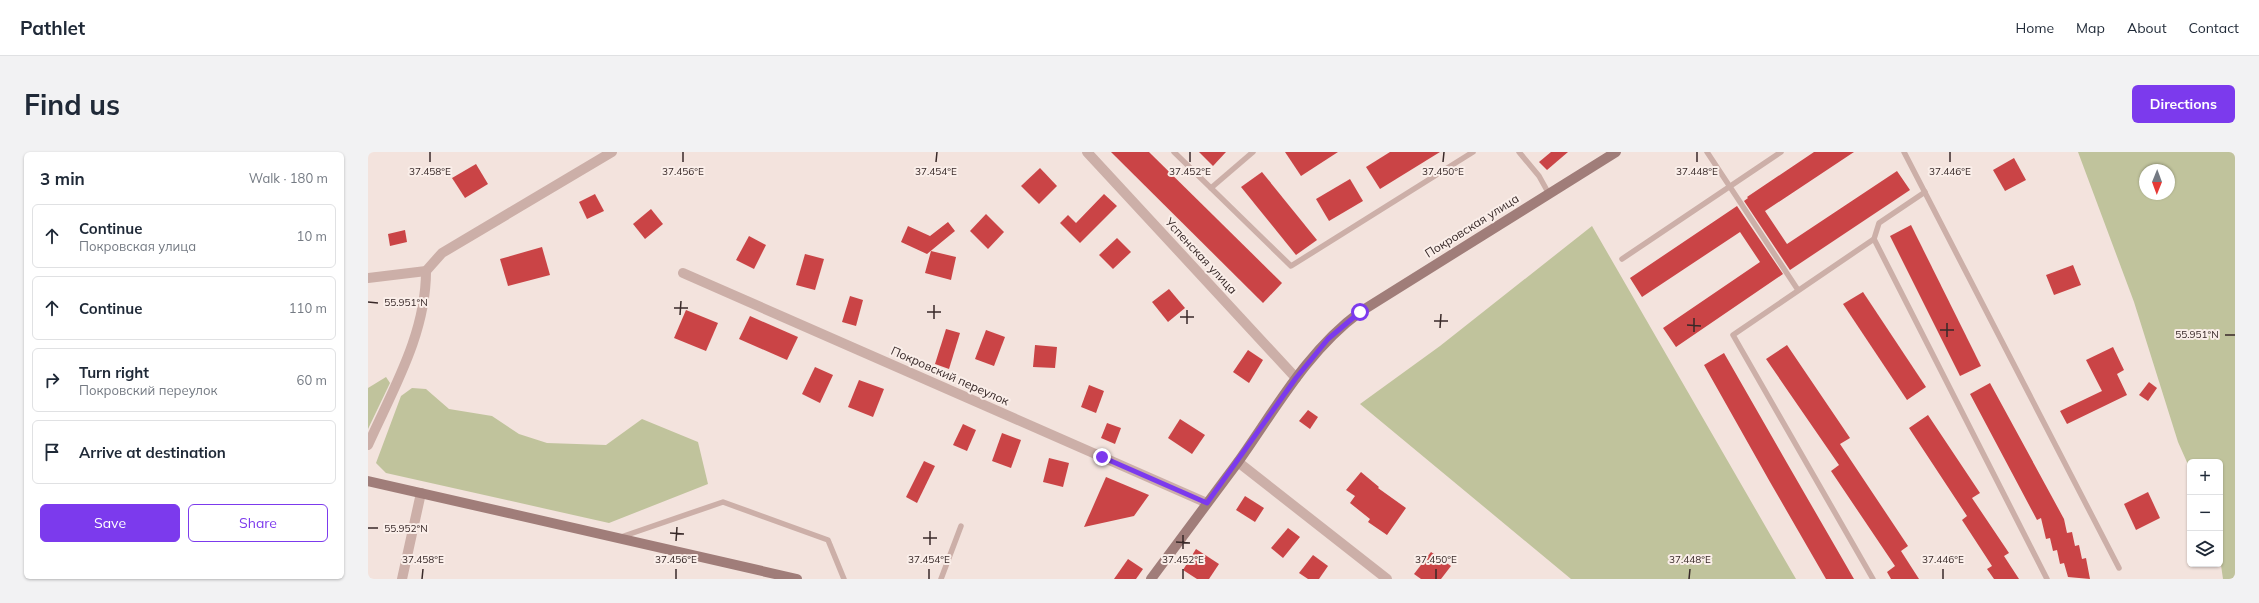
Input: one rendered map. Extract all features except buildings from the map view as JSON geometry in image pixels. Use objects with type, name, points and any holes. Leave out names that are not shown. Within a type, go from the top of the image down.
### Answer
[{"type":"street","points":[[368,278],[426,271],[442,253],[612,152]]},
{"type":"street","name":"Успенская улица","points":[[1087,152],[1296,378]]},
{"type":"street","name":"Покровская улица","points":[[1151,579],[1238,462],[1296,378],[1328,339],[1343,324],[1616,152]]},
{"type":"street","points":[[368,445],[415,339],[426,294],[426,271]]},
{"type":"street","name":"Покровский переулок","points":[[683,273],[1207,503]]},
{"type":"street","points":[[1238,462],[1387,579]]},
{"type":"street","points":[[368,481],[797,579]]},
{"type":"street","points":[[402,579],[421,493]]},
{"type":"lane","points":[[1174,152],[1292,266],[1473,152]]},
{"type":"lane","points":[[1211,188],[1253,152]]},
{"type":"lane","points":[[1519,152],[1539,176],[1550,194]]},
{"type":"lane","points":[[1707,152],[1798,290]]},
{"type":"lane","points":[[1622,259],[1781,152]]},
{"type":"lane","points":[[1904,152],[2119,568]]},
{"type":"lane","points":[[1873,579],[1733,335],[1874,239],[1879,223],[1925,192]]},
{"type":"lane","points":[[1874,239],[2048,579]]},
{"type":"lane","points":[[617,538],[723,502],[828,540],[844,579]]},
{"type":"lane","points":[[941,579],[961,526]]},
{"type":"green space","points":[[2078,152],[2235,152],[2235,579],[2223,579],[2221,567],[2223,567],[2223,459],[2187,459],[2187,462],[2178,442],[2134,302]]},
{"type":"green space","points":[[1592,226],[1796,579],[1571,579],[1360,404],[1440,346]]},
{"type":"green space","points":[[386,377],[390,383],[368,429],[368,388]]},
{"type":"green space","points":[[412,388],[426,389],[449,409],[492,416],[519,434],[547,443],[606,445],[642,419],[698,442],[708,484],[609,523],[386,473],[376,463],[401,396]]},
{"type":"route","points":[[1102,457],[1207,503],[1238,462],[1296,378],[1328,339],[1343,324],[1360,312]]}]
